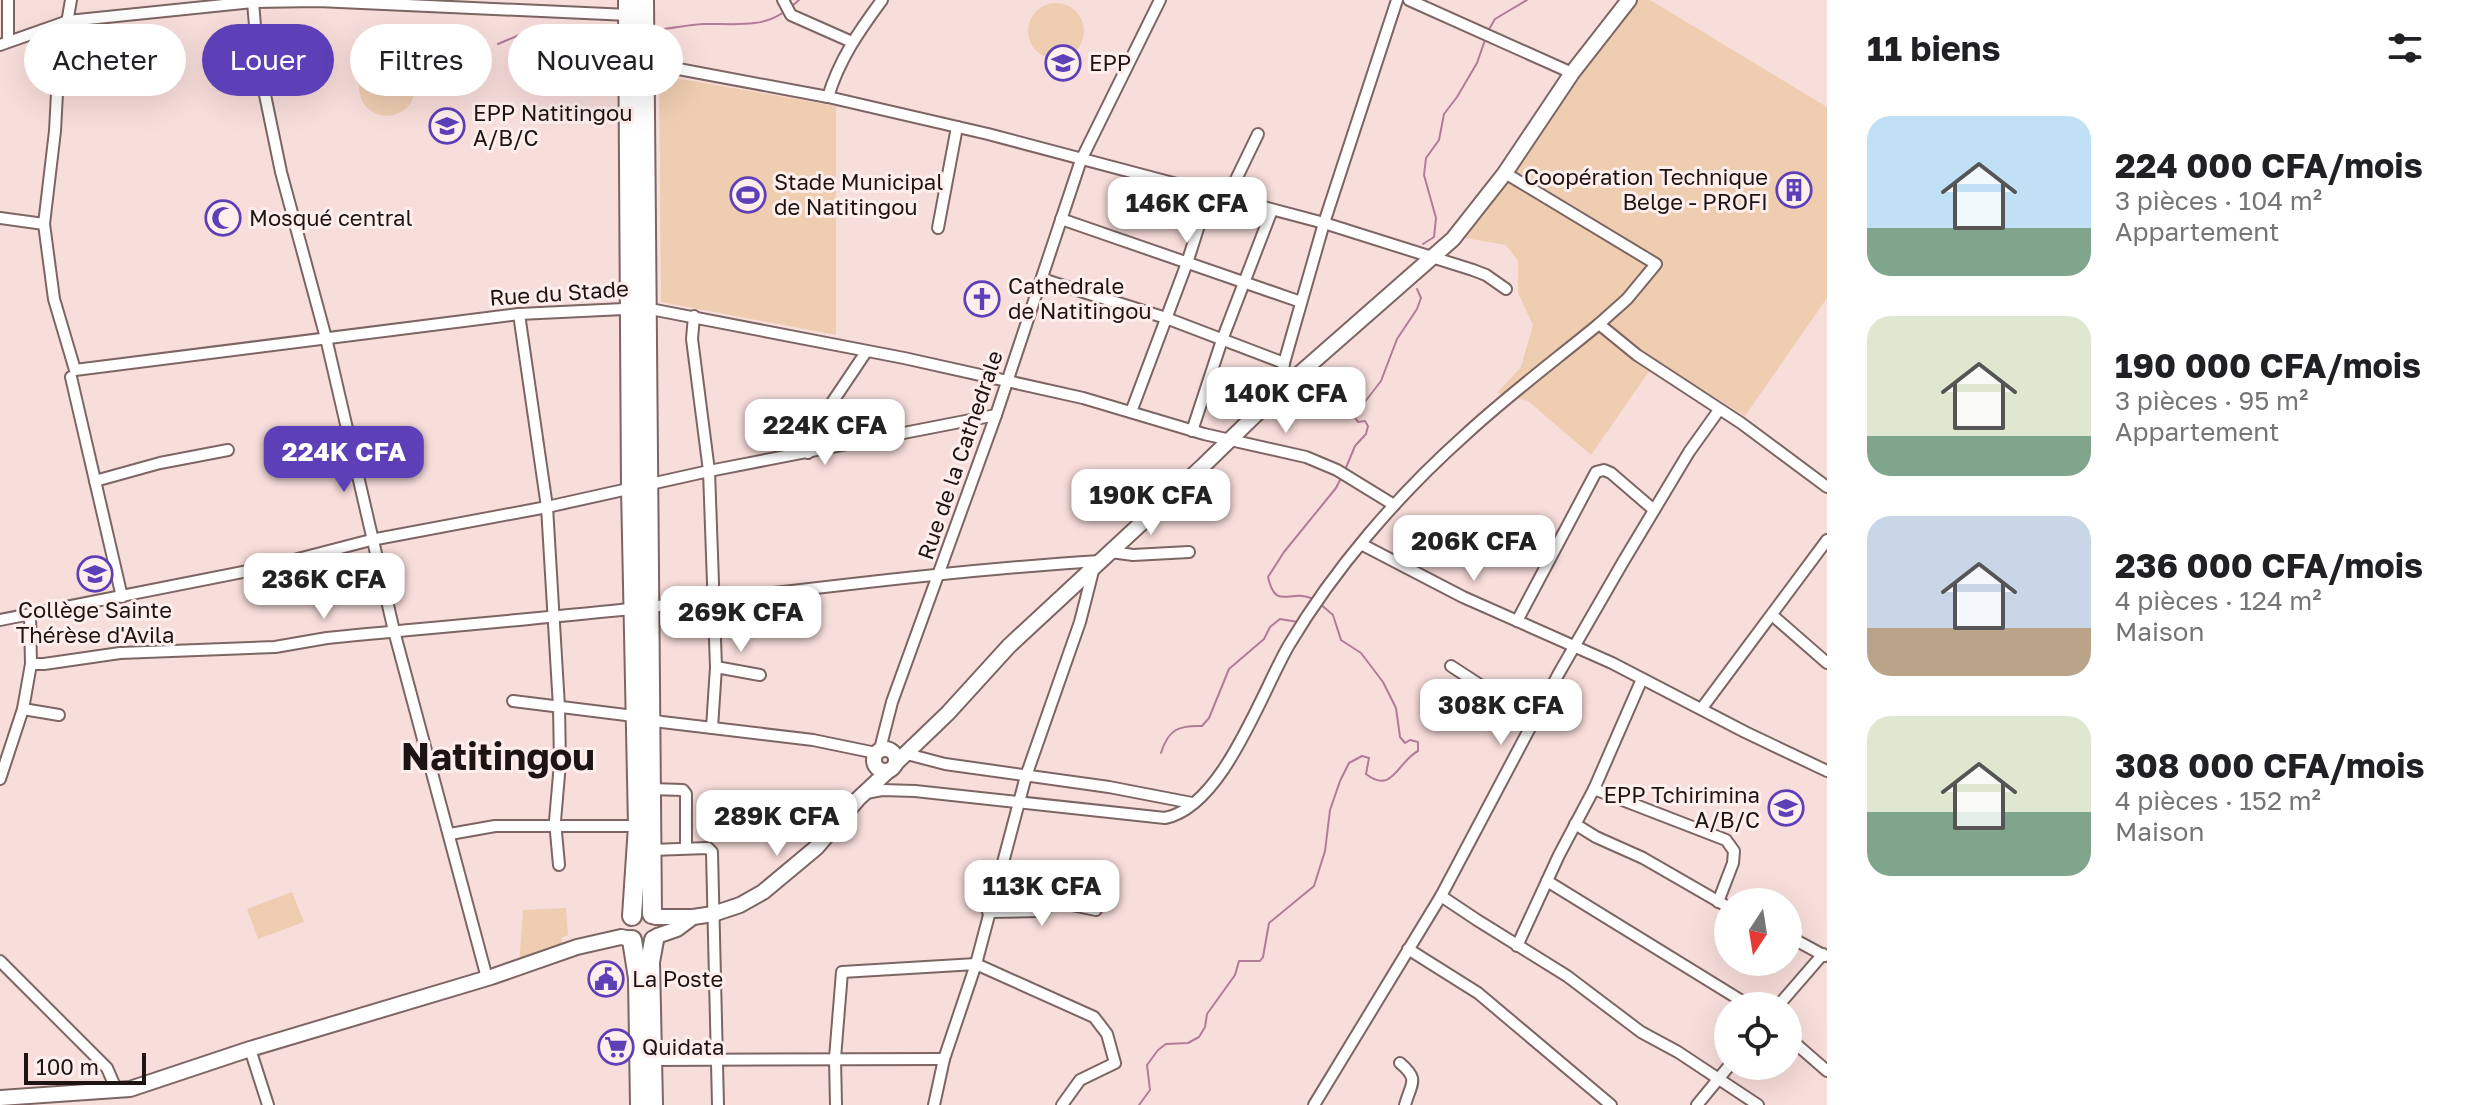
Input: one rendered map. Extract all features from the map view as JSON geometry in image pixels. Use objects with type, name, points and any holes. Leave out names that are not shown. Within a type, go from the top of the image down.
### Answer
[{"type":"highway","points":[[634,23],[644,0]]},
{"type":"highway","points":[[638,96],[643,718],[631,929],[653,1105]]},
{"type":"highway","points":[[643,718],[650,789],[653,916]]},
{"type":"highway","points":[[631,929],[644,912],[653,916],[659,924],[650,962],[646,1059],[640,1105]]},
{"type":"highway","points":[[631,929],[646,944],[656,938]]},
{"type":"street","points":[[8,0],[4,43],[68,21],[253,2],[318,1],[634,23]]},
{"type":"street","name":"Rue du Stade","points":[[71,0],[58,74],[44,224],[54,299],[75,370],[519,314],[638,307],[1008,380],[1229,441],[1306,457],[1345,475],[1394,505]]},
{"type":"street","points":[[783,0],[791,15],[852,42]]},
{"type":"street","points":[[828,97],[837,70],[852,42],[882,0]]},
{"type":"street","name":"Rue de la Cathedrale","points":[[877,755],[892,702],[996,415],[1081,160],[1160,0]]},
{"type":"street","points":[[1281,390],[1284,363],[1324,223],[1397,0]]},
{"type":"street","points":[[1409,0],[1572,73]]},
{"type":"street","points":[[653,916],[693,917],[740,905],[776,882],[817,847],[861,796],[1009,646],[1281,390],[1453,239],[1505,173],[1572,73],[1629,0]]},
{"type":"street","points":[[253,2],[262,85],[304,264],[326,338],[394,631],[487,978]]},
{"type":"street","points":[[683,73],[828,97],[957,127],[1324,223],[1486,275],[1506,289]]},
{"type":"street","points":[[938,228],[957,127]]},
{"type":"street","points":[[1227,198],[1258,134]]},
{"type":"street","points":[[861,796],[892,789],[1165,818],[1180,813],[1192,803],[1231,759],[1303,623],[1394,505],[1465,434],[1627,299],[1656,264],[1505,173]]},
{"type":"street","points":[[1131,412],[1187,263],[1209,194]]},
{"type":"street","points":[[1192,431],[1222,340],[1272,210]]},
{"type":"street","points":[[0,218],[44,224]]},
{"type":"street","points":[[1061,219],[1301,302]]},
{"type":"street","points":[[1042,279],[1166,318],[1284,363]]},
{"type":"street","points":[[519,314],[547,507],[559,707],[559,865]]},
{"type":"street","points":[[694,316],[692,339],[709,471],[716,667],[712,728]]},
{"type":"street","points":[[1599,324],[1637,355],[1741,423],[1827,487]]},
{"type":"street","points":[[808,453],[823,416],[866,352]]},
{"type":"street","points":[[71,377],[122,597]]},
{"type":"street","points":[[1314,1105],[1441,896],[1574,646],[1689,452],[1719,410]]},
{"type":"street","points":[[0,620],[263,568],[371,540],[996,415]]},
{"type":"street","points":[[95,481],[160,463],[228,450]]},
{"type":"street","points":[[1517,621],[1596,472],[1604,470],[1611,473],[1654,510]]},
{"type":"street","points":[[1702,708],[1827,540]]},
{"type":"street","points":[[1361,544],[1827,771]]},
{"type":"street","points":[[31,664],[120,653],[275,647],[394,631],[712,600],[796,588],[1189,552]]},
{"type":"street","points":[[938,1104],[944,1059],[976,964],[1026,776],[1102,560]]},
{"type":"street","points":[[0,779],[23,709],[31,664],[30,615]]},
{"type":"street","points":[[1772,615],[1827,663]]},
{"type":"street","points":[[1451,666],[1534,720]]},
{"type":"street","points":[[716,667],[760,675]]},
{"type":"street","points":[[1517,946],[1594,789],[1642,679]]},
{"type":"street","points":[[513,701],[813,740],[877,755]]},
{"type":"street","points":[[23,709],[59,715]]},
{"type":"street","points":[[861,796],[877,755],[885,749],[894,753],[897,762]]},
{"type":"street","points":[[877,755],[878,769],[897,762],[945,764],[1109,787],[1192,803]]},
{"type":"street","points":[[650,789],[677,788],[686,794],[686,848]]},
{"type":"street","points":[[1594,789],[1726,840],[1734,851],[1727,888]]},
{"type":"street","points":[[1575,824],[1643,858],[1714,900]]},
{"type":"street","points":[[450,834],[495,826],[638,826]]},
{"type":"street","points":[[651,850],[711,849],[718,1105]]},
{"type":"street","points":[[1547,881],[1727,992]]},
{"type":"street","points":[[1441,896],[1567,976],[1641,1032],[1714,1075]]},
{"type":"street","points":[[988,912],[1039,911],[1057,902],[1096,910]]},
{"type":"street","points":[[656,938],[677,929],[693,917]]},
{"type":"street","points":[[7,1100],[117,1091],[487,978],[606,939],[616,929],[631,929]]},
{"type":"street","points":[[1791,992],[1825,956],[1802,944]]},
{"type":"street","points":[[1408,949],[1478,993],[1611,1105]]},
{"type":"street","points":[[0,961],[107,1068],[117,1091]]},
{"type":"street","points":[[836,1105],[835,1058],[842,972],[976,964],[1094,1017],[1107,1034],[1115,1063],[1080,1080],[1062,1105]]},
{"type":"street","points":[[250,1049],[268,1105]]},
{"type":"street","points":[[1802,1049],[1827,1071]]},
{"type":"street","points":[[646,1059],[944,1059]]},
{"type":"street","points":[[1400,1063],[1413,1078],[1405,1105]]},
{"type":"street","points":[[1697,1105],[1717,1080]]},
{"type":"street","points":[[1722,1080],[1758,1105]]},
{"type":"shaded area","points":[[1636,0],[1650,0],[1827,107],[1827,298],[1745,416],[1659,362],[1650,370],[1591,455],[1528,401],[1497,393],[1521,367],[1533,325],[1518,293],[1518,261],[1506,245],[1465,238]]},
{"type":"shaded area","points":[[1056,3],[1076,11],[1084,31],[1076,51],[1056,59],[1036,51],[1028,31],[1036,11]]},
{"type":"shaded area","name":"Stade Municipal de Natitingou","points":[[683,79],[836,106],[836,335],[661,302],[659,96],[683,96]]},
{"type":"shaded area","points":[[360,96],[414,96],[407,108],[387,116],[376,114]]},
{"type":"shaded area","points":[[292,892],[304,922],[258,939],[247,909]]},
{"type":"shaded area","points":[[566,908],[568,935],[561,938],[565,950],[519,965],[523,910]]},
{"type":"waterway","points":[[792,6],[799,0]]},
{"type":"waterway","points":[[1488,31],[1495,19],[1527,0]]},
{"type":"waterway","points":[[683,26],[755,23],[784,12]]},
{"type":"waterway","points":[[498,44],[508,40]]},
{"type":"waterway","points":[[1423,244],[1434,237],[1436,218],[1424,175],[1426,158],[1439,140],[1444,114],[1477,63],[1485,40]]},
{"type":"waterway","points":[[1345,470],[1368,426],[1365,421],[1358,422],[1354,416],[1381,381],[1397,339],[1417,309],[1421,298],[1417,289]]},
{"type":"waterway","points":[[1313,599],[1275,594],[1268,577],[1342,476]]},
{"type":"waterway","points":[[1139,1105],[1150,1090],[1147,1065],[1158,1050],[1166,1044],[1188,1043],[1199,1037],[1207,1014],[1235,975],[1239,961],[1260,961],[1269,923],[1314,886],[1325,851],[1330,810],[1349,763],[1362,756],[1369,758],[1366,774],[1383,781],[1418,751],[1418,742],[1410,740],[1405,743],[1400,737],[1396,708],[1383,682],[1361,653],[1341,640],[1333,615],[1319,603]]},
{"type":"waterway","points":[[1161,753],[1175,730],[1202,726],[1209,718],[1229,669],[1264,639],[1270,627],[1280,619],[1298,622]]},
{"type":"place","name":"EPP","points":[[1063,63]]},
{"type":"place","name":"EPP Natitingou A/B/C","points":[[447,126]]},
{"type":"place","name":"Coopération Technique Belge - PROFI","points":[[1794,190]]},
{"type":"place","name":"Stade Municipal de Natitingou","points":[[748,195]]},
{"type":"place","name":"Mosqué central","points":[[223,218]]},
{"type":"place","name":"Cathedrale de Natitingou","points":[[982,299]]},
{"type":"place","name":"Collège Sainte Thérèse d'Avila","points":[[95,574]]},
{"type":"place","name":"EPP Tchirimina A/B/C","points":[[1786,808]]},
{"type":"place","name":"La Poste","points":[[606,979]]},
{"type":"place","name":"Quidata","points":[[616,1047]]},
{"type":"district","name":"Natitingou","points":[[498,757]]}]
